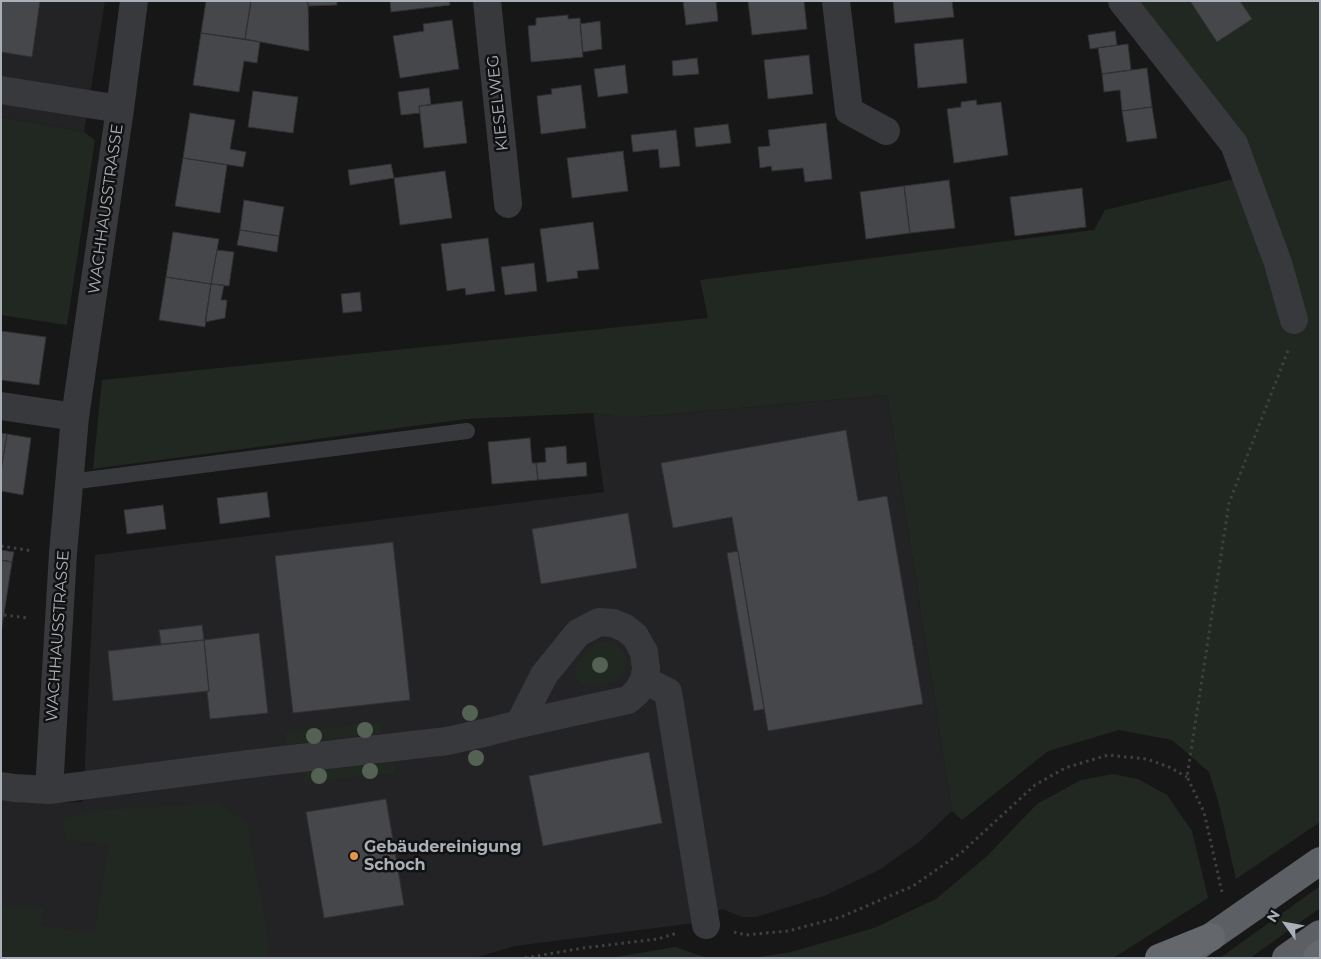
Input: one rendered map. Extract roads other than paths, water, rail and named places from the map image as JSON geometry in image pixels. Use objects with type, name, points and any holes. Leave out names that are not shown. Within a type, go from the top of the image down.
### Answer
[{"type":"highway","points":[[1181,958],[1320,861]]},
{"type":"highway","points":[[1286,958],[1320,934]]},
{"type":"highway","points":[[1159,958],[1211,937]]},
{"type":"highway","points":[[1317,958],[1320,954]]},
{"type":"street","name":"WACHHAUSSTRASSE","points":[[49,790],[63,553],[76,417],[134,1]]},
{"type":"street","name":"KIESELWEG","points":[[487,1],[508,204]]},
{"type":"street","points":[[836,1],[849,111],[886,132]]},
{"type":"street","points":[[1122,1],[1234,144],[1278,263],[1294,320]]},
{"type":"street","points":[[1,90],[120,109]]},
{"type":"street","points":[[1,406],[76,417]]},
{"type":"street","points":[[1,786],[49,790],[249,764],[447,742],[628,700],[637,692],[644,680],[646,669],[644,652],[635,636],[625,628],[613,623],[599,622],[578,633],[544,675],[520,724]]},
{"type":"street","points":[[644,680],[668,692],[693,929]]},
{"type":"lane","points":[[70,482],[467,431]]},
{"type":"place","name":"Gebäudereinigung Schoch","points":[[354,856]]}]
